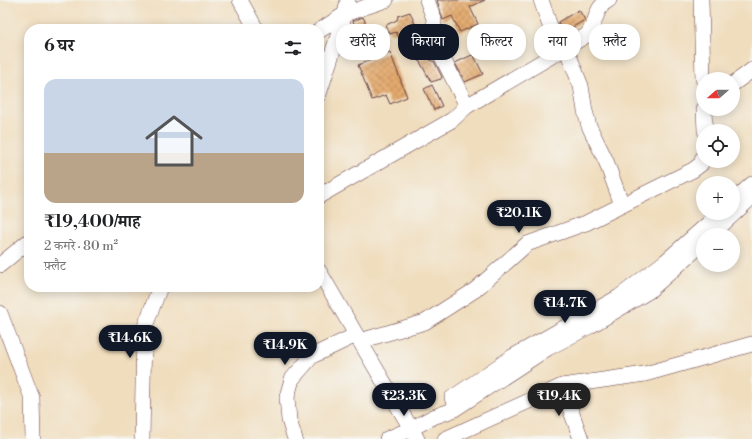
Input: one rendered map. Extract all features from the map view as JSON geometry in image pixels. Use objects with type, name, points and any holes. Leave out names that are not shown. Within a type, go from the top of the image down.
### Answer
[{"type":"street","points":[[240,0],[253,24]]},
{"type":"street","points":[[324,27],[346,7],[386,0]]},
{"type":"street","points":[[427,0],[434,19],[434,36],[438,47],[467,106]]},
{"type":"street","points":[[541,0],[552,24]]},
{"type":"street","points":[[581,39],[587,35],[592,27],[597,11],[603,3],[608,0]]},
{"type":"street","points":[[701,0],[703,72]]},
{"type":"street","points":[[324,78],[346,7]]},
{"type":"street","points":[[324,193],[452,120],[467,106],[546,60]]},
{"type":"street","points":[[568,60],[581,86],[589,126],[606,161],[622,205]]},
{"type":"street","points":[[740,79],[752,70]]},
{"type":"street","points":[[295,439],[289,420],[287,397],[292,379],[312,356],[358,338],[425,322],[475,290],[527,244],[586,223],[696,167]]},
{"type":"street","points":[[740,196],[751,189]]},
{"type":"street","points":[[717,228],[751,189]]},
{"type":"street","points":[[387,439],[414,434],[452,399],[512,358],[619,297],[666,261],[712,220]]},
{"type":"street","points":[[0,265],[24,245]]},
{"type":"street","points":[[433,417],[453,410],[548,348],[590,326],[649,290],[696,249]]},
{"type":"street","points":[[324,280],[414,434]]},
{"type":"street","points":[[142,439],[144,329],[158,292]]},
{"type":"street","points":[[0,313],[32,398],[33,439]]},
{"type":"street","points":[[445,439],[562,386],[645,374],[752,344]]},
{"type":"street","points":[[562,386],[581,439]]},
{"type":"building","points":[[437,0],[485,0],[470,7],[478,24],[467,24],[467,29],[460,32],[459,24],[456,24],[452,16],[443,20]]},
{"type":"building","points":[[579,10],[585,20],[578,24],[559,24],[558,22]]},
{"type":"building","points":[[410,12],[415,24],[398,24],[398,36],[396,32],[390,34],[390,24],[388,24],[397,20],[398,16]]},
{"type":"building","points":[[363,17],[365,21],[364,24],[354,24],[353,21]]},
{"type":"building","points":[[390,52],[407,97],[390,104],[386,95],[372,100],[358,65],[370,60],[390,60]]},
{"type":"building","points":[[467,57],[467,60],[476,60],[483,74],[465,82],[455,63]]},
{"type":"building","points":[[419,60],[434,61],[442,77],[441,79],[431,82]]},
{"type":"building","points":[[432,85],[442,106],[434,110],[424,89]]}]
